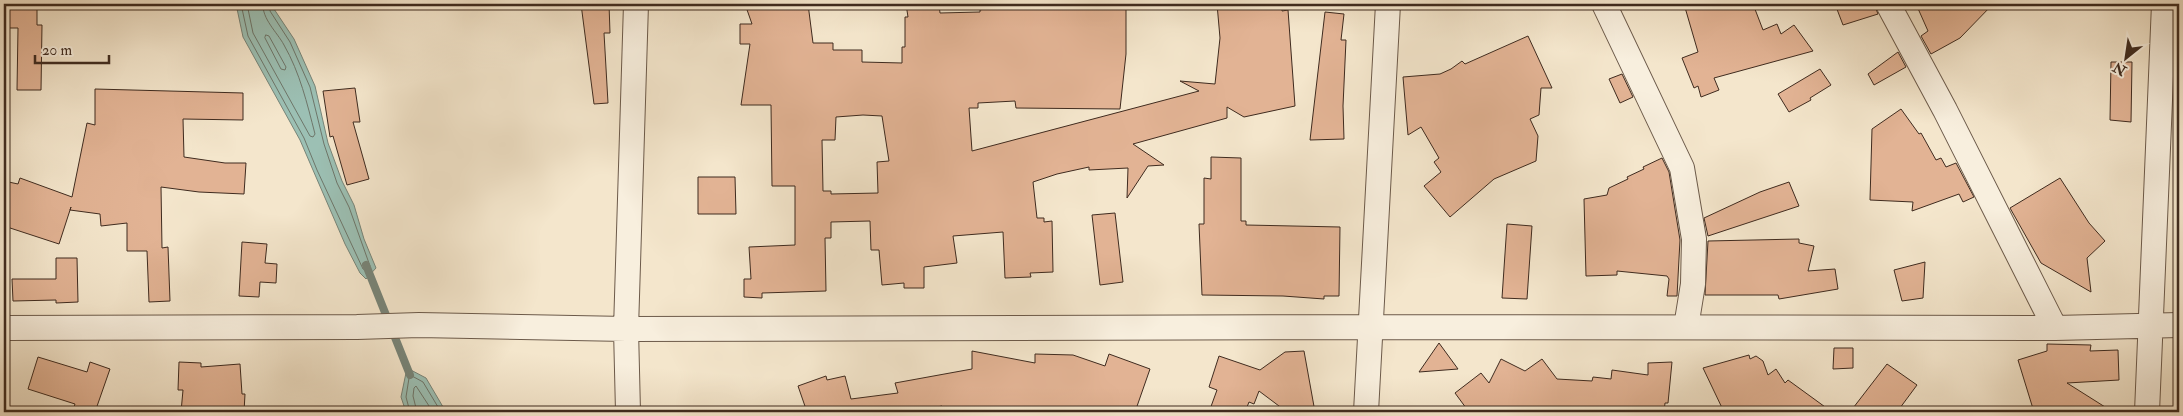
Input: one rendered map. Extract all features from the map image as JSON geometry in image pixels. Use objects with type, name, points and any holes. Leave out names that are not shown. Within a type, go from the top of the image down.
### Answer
[{"type":"street","points":[[628,412],[626,329],[636,4]]},
{"type":"street","points":[[1366,412],[1388,4]]},
{"type":"street","points":[[1604,4],[1682,168],[1694,239],[1693,284],[1686,327]]},
{"type":"street","points":[[1888,4],[2055,328]]},
{"type":"street","points":[[2146,412],[2164,4]]},
{"type":"street","points":[[4,328],[357,327],[419,325],[626,329],[2055,328],[2179,326]]},
{"type":"water","points":[[236,4],[275,4],[274,9],[294,39],[315,86],[328,143],[342,181],[354,205],[364,239],[376,268],[366,279],[360,273],[345,244],[300,140],[243,37]]},
{"type":"water","points":[[407,368],[426,378],[446,412],[406,412],[401,397]]},
{"type":"building","points":[[581,4],[609,4],[610,33],[604,33],[608,103],[594,104]]},
{"type":"building","points":[[745,4],[808,4],[813,43],[833,43],[833,50],[862,50],[862,62],[902,63],[902,47],[905,47],[905,17],[908,17],[906,4],[939,4],[940,13],[980,12],[980,10],[984,9],[984,4],[1126,4],[1126,54],[1120,109],[1016,108],[1015,101],[978,103],[978,108],[969,108],[972,151],[1199,91],[1180,81],[1215,84],[1220,38],[1217,4],[1282,4],[1282,11],[1288,10],[1295,106],[1244,117],[1227,107],[1227,118],[1133,144],[1164,165],[1148,166],[1127,198],[1128,168],[1089,170],[1089,167],[1057,174],[1033,182],[1037,218],[1044,218],[1044,222],[1052,221],[1053,272],[1030,273],[1031,277],[1005,278],[1003,232],[953,236],[957,263],[924,267],[924,288],[904,288],[904,283],[882,285],[879,250],[871,250],[870,221],[831,222],[831,238],[825,238],[826,291],[762,293],[762,298],[744,297],[744,279],[751,279],[749,247],[795,245],[795,186],[772,186],[771,105],[741,105],[750,44],[740,44],[740,24],[752,24]],"holes":[[[882,116],[889,161],[877,162],[878,193],[831,194],[831,191],[823,191],[822,140],[835,140],[836,117]]]},
{"type":"building","points":[[1684,4],[1753,4],[1763,30],[1777,24],[1781,34],[1794,25],[1813,51],[1714,78],[1719,90],[1701,97],[1698,86],[1694,88],[1682,58],[1698,52]]},
{"type":"building","points":[[1835,4],[1874,4],[1878,14],[1843,25]]},
{"type":"building","points":[[1916,4],[1993,4],[1960,38],[1931,54],[1921,36],[1928,31]]},
{"type":"building","points":[[4,9],[37,9],[37,25],[42,25],[41,90],[17,90],[18,28],[4,28]]},
{"type":"building","points":[[1325,12],[1344,14],[1341,40],[1346,40],[1343,106],[1344,139],[1310,140]]},
{"type":"building","points":[[1528,36],[1552,88],[1541,88],[1539,115],[1530,119],[1538,136],[1536,161],[1494,179],[1450,217],[1424,186],[1441,172],[1434,162],[1439,158],[1421,127],[1408,135],[1403,77],[1440,74],[1462,61],[1465,64]]},
{"type":"building","points":[[1898,52],[1906,67],[1874,85],[1868,74]]},
{"type":"building","points":[[2111,62],[2132,62],[2131,122],[2110,120]]},
{"type":"building","points":[[1820,69],[1831,85],[1810,98],[1811,100],[1789,112],[1778,94]]},
{"type":"building","points":[[1622,74],[1633,97],[1620,103],[1609,79]]},
{"type":"building","points":[[355,88],[360,122],[353,122],[369,179],[347,185],[333,136],[330,137],[323,91]]},
{"type":"building","points":[[95,89],[243,93],[243,120],[183,119],[184,157],[225,163],[246,163],[244,194],[199,192],[161,187],[162,248],[168,247],[170,301],[149,302],[147,251],[127,251],[127,223],[101,226],[100,214],[70,210],[59,244],[4,226],[4,181],[18,184],[20,178],[72,197],[87,123],[95,125]]},
{"type":"building","points":[[1901,109],[1919,134],[1921,133],[1936,160],[1941,158],[1946,167],[1956,163],[1974,197],[1963,202],[1959,194],[1912,211],[1913,202],[1870,200],[1872,129]]},
{"type":"building","points":[[1211,157],[1241,158],[1241,221],[1246,221],[1246,225],[1340,227],[1339,296],[1324,296],[1324,299],[1283,296],[1202,295],[1199,224],[1204,224],[1204,178],[1211,179]]},
{"type":"building","points":[[1662,158],[1669,172],[1680,240],[1677,296],[1667,296],[1669,279],[1667,276],[1617,271],[1617,275],[1586,276],[1584,199],[1607,195],[1609,188],[1628,179],[1627,177],[1644,169],[1643,167]]},
{"type":"building","points":[[698,177],[735,177],[736,214],[698,214]]},
{"type":"building","points":[[2060,178],[2089,223],[2105,241],[2087,258],[2091,292],[2041,263],[2010,208]]},
{"type":"building","points":[[1789,182],[1799,206],[1708,236],[1704,218],[1760,192]]},
{"type":"building","points":[[1115,213],[1123,282],[1100,285],[1092,215]]},
{"type":"building","points":[[1507,224],[1532,226],[1527,299],[1502,298]]},
{"type":"building","points":[[1799,239],[1799,243],[1814,246],[1808,271],[1835,269],[1838,289],[1779,299],[1778,295],[1705,295],[1708,241]]},
{"type":"building","points":[[242,242],[267,244],[265,263],[277,264],[276,283],[260,282],[259,297],[239,296]]},
{"type":"building","points":[[56,258],[77,258],[78,302],[56,303],[56,300],[13,301],[12,279],[56,279]]},
{"type":"building","points":[[1925,262],[1923,298],[1902,301],[1894,270]]},
{"type":"building","points":[[1439,343],[1458,369],[1419,372]]},
{"type":"building","points":[[2047,344],[2091,345],[2090,351],[2118,350],[2119,380],[2067,383],[2113,412],[2034,412],[2018,360],[2047,351]]},
{"type":"building","points":[[1834,348],[1853,348],[1853,368],[1833,369]]},
{"type":"building","points":[[972,351],[1035,363],[1035,354],[1073,355],[1105,366],[1109,354],[1150,369],[1135,412],[969,412],[970,407],[942,410],[942,406],[910,412],[807,412],[798,386],[826,376],[827,380],[845,376],[851,399],[898,393],[895,383],[972,369]]},
{"type":"building","points":[[1304,351],[1315,412],[1287,412],[1259,391],[1254,404],[1249,402],[1245,412],[1209,412],[1217,390],[1209,387],[1219,356],[1260,370],[1285,352]]},
{"type":"building","points":[[1749,355],[1750,359],[1756,356],[1763,361],[1768,375],[1776,369],[1785,383],[1788,380],[1832,412],[1724,412],[1703,368]]},
{"type":"building","points":[[38,357],[87,372],[90,362],[110,369],[95,412],[72,412],[75,404],[28,389]]},
{"type":"building","points":[[1501,359],[1525,371],[1542,359],[1557,379],[1592,381],[1593,377],[1611,379],[1612,370],[1648,375],[1648,363],[1672,362],[1668,403],[1665,403],[1664,412],[1634,410],[1633,412],[1469,412],[1455,393],[1481,373],[1489,383]]},
{"type":"building","points":[[179,362],[201,363],[201,367],[240,364],[242,394],[245,394],[244,412],[181,412],[183,390],[178,390]]},
{"type":"building","points":[[1887,364],[1917,385],[1897,412],[1850,412]]},
{"type":"waterway","points":[[366,265],[410,375]]}]
